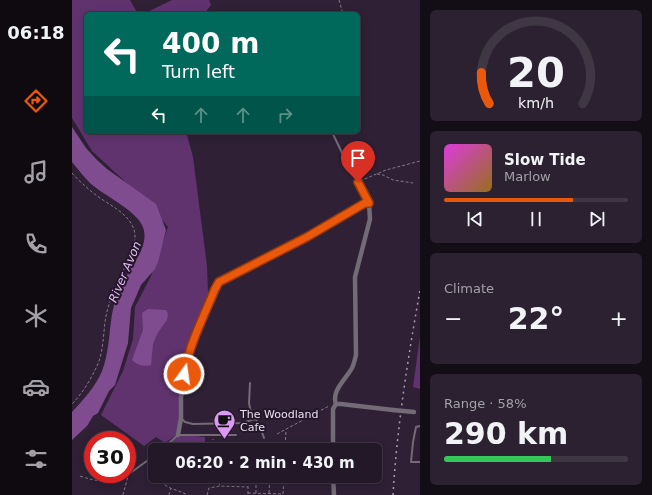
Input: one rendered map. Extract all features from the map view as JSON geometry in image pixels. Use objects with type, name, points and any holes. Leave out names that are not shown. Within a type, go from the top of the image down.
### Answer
[{"type":"street","points":[[178,434],[181,418],[181,397],[186,366],[202,320],[219,282],[307,237],[365,203],[369,203],[370,219],[355,277],[356,355],[353,366],[336,392],[334,399],[336,404],[333,408],[333,443]]},
{"type":"street","points":[[336,404],[420,413]]},
{"type":"street","points":[[333,483],[334,495]]},
{"type":"lane","points":[[333,134],[369,203]]},
{"type":"lane","points":[[250,383],[249,402],[251,413],[260,424],[264,438]]},
{"type":"lane","points":[[181,418],[185,422],[193,424],[242,424],[255,418]]},
{"type":"lane","points":[[420,426],[416,427],[411,462],[420,462]]},
{"type":"lane","points":[[168,443],[178,434],[236,435]]},
{"type":"lane","points":[[136,469],[148,460]]},
{"type":"path","points":[[339,0],[342,12]]},
{"type":"path","points":[[358,182],[376,174],[420,161]]},
{"type":"path","points":[[72,174],[92,192],[127,218],[133,228],[135,238],[131,254],[121,272],[111,299],[107,313],[101,353],[97,365],[92,376],[72,404]]},
{"type":"path","points":[[376,174],[383,175],[393,180],[413,183]]},
{"type":"path","points":[[277,434],[328,406],[336,404]]},
{"type":"path","points":[[285,443],[286,429]]},
{"type":"path","points":[[212,443],[213,435]]},
{"type":"path","points":[[80,476],[84,477]]},
{"type":"path","points":[[123,495],[126,483]]},
{"type":"path","points":[[163,483],[187,495]]},
{"type":"path","points":[[248,483],[248,494],[269,494],[283,494],[284,483]]},
{"type":"path","points":[[256,483],[256,493]]},
{"type":"path","points":[[269,494],[270,483]]},
{"type":"path","points":[[207,495],[210,488],[220,486],[248,487]]},
{"type":"path","points":[[169,495],[171,488]]},
{"type":"shaded area","points":[[72,0],[130,0],[137,12],[84,12],[84,134],[187,134],[193,157],[207,266],[208,293],[183,364],[178,434],[205,437],[205,443],[169,443],[175,436],[165,443],[156,437],[144,446],[136,440],[136,431],[123,431],[101,415],[123,371],[133,339],[135,307],[151,276],[168,227],[145,200],[92,151],[72,118]]},
{"type":"shaded area","points":[[172,0],[209,0],[211,5],[206,12],[147,12]]},
{"type":"shaded area","points":[[72,127],[86,148],[97,160],[107,169],[156,204],[166,230],[155,269],[141,285],[131,308],[128,343],[115,385],[109,391],[98,413],[93,416],[87,426],[72,440],[72,412],[85,398],[102,371],[115,302],[126,276],[142,248],[144,233],[142,225],[132,213],[90,183],[72,162]]},
{"type":"shaded area","points":[[148,309],[166,310],[168,314],[167,320],[157,334],[153,344],[151,365],[143,366],[132,360],[143,330],[142,313]]},
{"type":"shaded area","points":[[420,336],[420,389],[413,387]]},
{"type":"railway","points":[[393,495],[397,443],[411,341],[420,290]]},
{"type":"place","name":"The Woodland Cafe","points":[[225,440]]},
{"type":"route","points":[[184,374],[193,342],[219,282],[307,237],[365,203],[369,203],[358,182]]},
{"type":"water label","name":"River Avon","points":[[125,272]]}]
